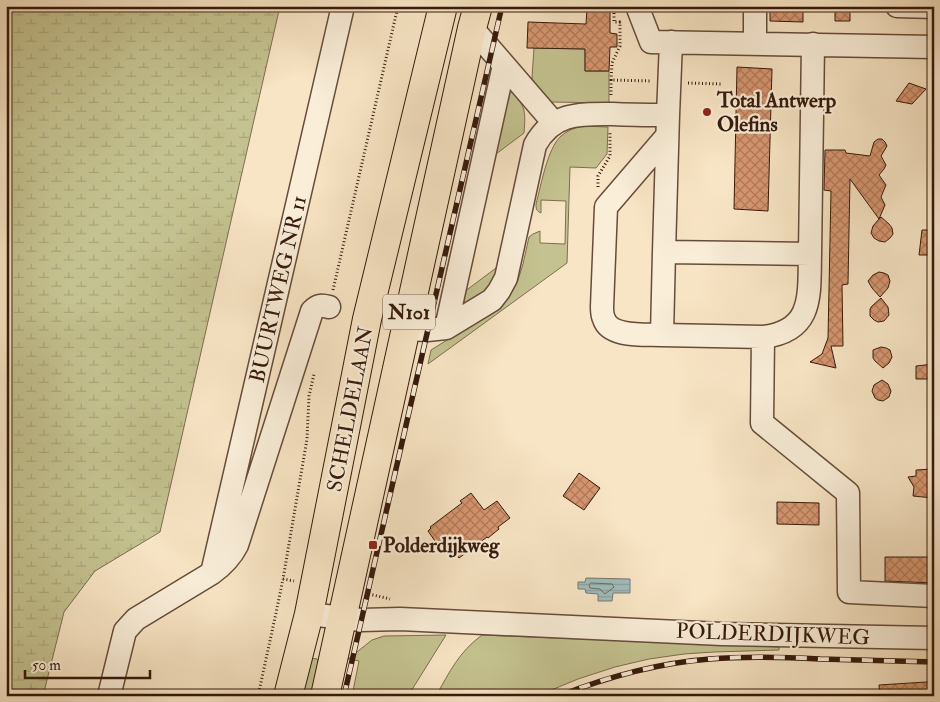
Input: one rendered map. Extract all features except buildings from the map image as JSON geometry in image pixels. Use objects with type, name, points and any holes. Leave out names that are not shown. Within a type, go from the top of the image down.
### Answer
[{"type":"main road","name":"SCHELDELAAN","points":[[288,696],[309,614],[367,319],[443,6]]},
{"type":"main road","name":"SCHELDELAAN","points":[[325,696],[475,17]]},
{"type":"main road","points":[[367,319],[406,328]]},
{"type":"street","name":"BUURTWEG NR 11","points":[[212,573],[343,6]]},
{"type":"street","points":[[637,6],[661,42],[669,82],[662,335]]},
{"type":"street","points":[[755,6],[755,43]]},
{"type":"street","points":[[897,6],[934,7]]},
{"type":"street","points":[[475,17],[504,65],[554,123]]},
{"type":"street","points":[[661,42],[934,47]]},
{"type":"street","points":[[667,126],[606,207],[602,307],[604,320],[610,328],[619,332],[662,335],[763,338],[776,336],[788,331],[798,324],[804,315],[808,297],[813,44]]},
{"type":"street","points":[[446,328],[504,65]]},
{"type":"street","points":[[406,328],[427,330],[446,328],[492,300],[499,292],[506,278],[535,145],[547,128],[568,116],[582,114],[611,114],[667,126]]},
{"type":"street","points":[[664,252],[810,254]]},
{"type":"street","name":"BUURTWEG NR 11","points":[[109,696],[125,631],[136,619],[212,573],[233,554],[312,311],[317,306],[329,307]]},
{"type":"street","points":[[763,338],[762,423],[848,493],[849,592],[934,596]]},
{"type":"street","name":"POLDERDIJKWEG","points":[[309,614],[361,620],[400,619],[722,634],[934,638]]},
{"type":"path","name":"SCHELDELAAN","points":[[329,307],[398,6]]},
{"type":"path","points":[[614,6],[614,22],[620,22]]},
{"type":"path","points":[[597,196],[598,176],[610,156],[611,80],[723,84]]},
{"type":"path","name":"SCHELDELAAN","points":[[258,696],[283,579],[307,439],[309,396],[315,369]]},
{"type":"green space","points":[[6,6],[280,6],[160,532],[95,571],[64,612],[43,696],[6,696]]},
{"type":"green space","points":[[534,48],[585,49],[585,71],[609,71],[609,103],[551,102],[533,83]]},
{"type":"green space","points":[[508,87],[523,108],[525,118],[524,133],[492,157]]},
{"type":"green space","points":[[582,126],[608,127],[607,154],[596,168],[570,167],[567,263],[428,364],[431,350],[489,314],[504,302],[518,280],[529,237],[540,231],[540,243],[565,244],[566,201],[541,200],[541,213],[537,210],[536,204],[545,168],[556,142],[561,136]]},
{"type":"green space","points":[[496,268],[499,270],[487,290],[466,303],[462,300],[464,292]]},
{"type":"green space","points":[[446,635],[408,696],[352,696],[359,661],[348,659],[372,640],[384,636]]},
{"type":"green space","points":[[482,635],[779,647],[779,650],[684,654],[649,659],[615,667],[578,679],[537,696],[436,696],[461,655]]},
{"type":"green space","points":[[310,658],[317,659],[319,663],[311,696],[297,696]]},
{"type":"water","points":[[586,578],[630,579],[630,593],[613,593],[612,601],[598,601],[598,594],[586,593],[585,589],[578,589],[578,582],[585,582]]},
{"type":"railway","points":[[344,696],[502,6]]},
{"type":"railway","points":[[559,696],[652,667],[710,659],[765,657],[934,662]]},
{"type":"place","name":"Total Antwerp Olefins","points":[[707,112]]},
{"type":"place","name":"Polderdijkweg","points":[[373,545]]}]
